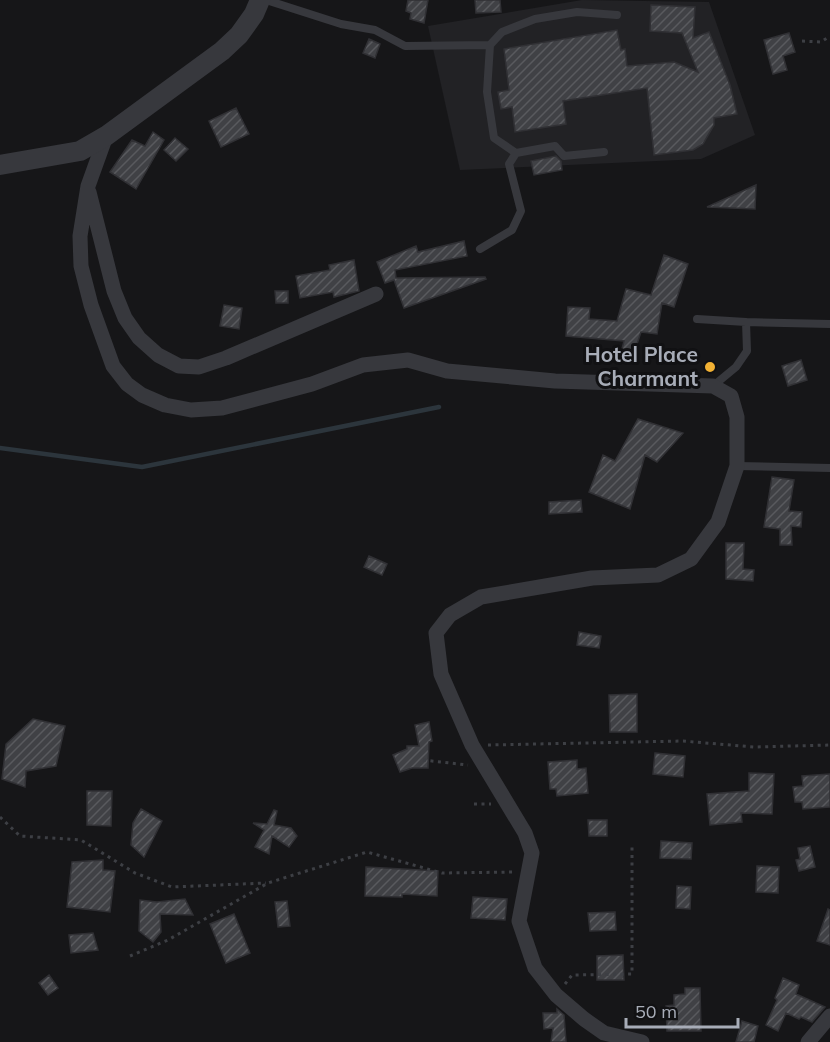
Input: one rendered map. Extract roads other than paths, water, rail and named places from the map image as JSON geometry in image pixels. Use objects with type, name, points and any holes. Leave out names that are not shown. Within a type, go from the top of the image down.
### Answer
[{"type":"street","points":[[0,165],[80,151],[105,136],[222,51],[239,35],[261,0]]},
{"type":"street","points":[[105,136],[88,186],[80,236],[81,266],[113,366],[127,384],[142,395],[165,405],[191,410],[222,408],[312,384],[363,365],[408,360],[447,371],[555,381],[713,386],[731,396],[737,417],[737,466],[718,522],[691,559],[658,575],[592,578],[481,597],[450,615],[436,633],[441,674],[472,746],[525,833],[532,853],[519,921],[536,968],[556,995],[601,1037],[642,1042]]},
{"type":"street","points":[[88,186],[114,291],[125,318],[138,338],[158,356],[179,366],[199,367],[226,358],[376,294]]},
{"type":"street","points":[[808,1042],[830,1016]]},
{"type":"lane","points":[[266,0],[341,24],[375,30],[405,46],[490,45]]},
{"type":"lane","points":[[604,152],[564,156],[555,146],[516,153],[494,138],[487,92],[490,45],[502,32],[535,19],[577,12],[617,15]]},
{"type":"lane","points":[[480,249],[512,230],[522,211],[509,164],[516,153]]},
{"type":"lane","points":[[697,319],[830,324]]},
{"type":"lane","points":[[713,386],[736,367],[747,351],[746,322]]},
{"type":"lane","points":[[737,466],[830,468]]},
{"type":"waterway","points":[[0,448],[142,467],[439,407]]},
{"type":"place","name":"Hotel Place Charmant","points":[[710,367]]}]
